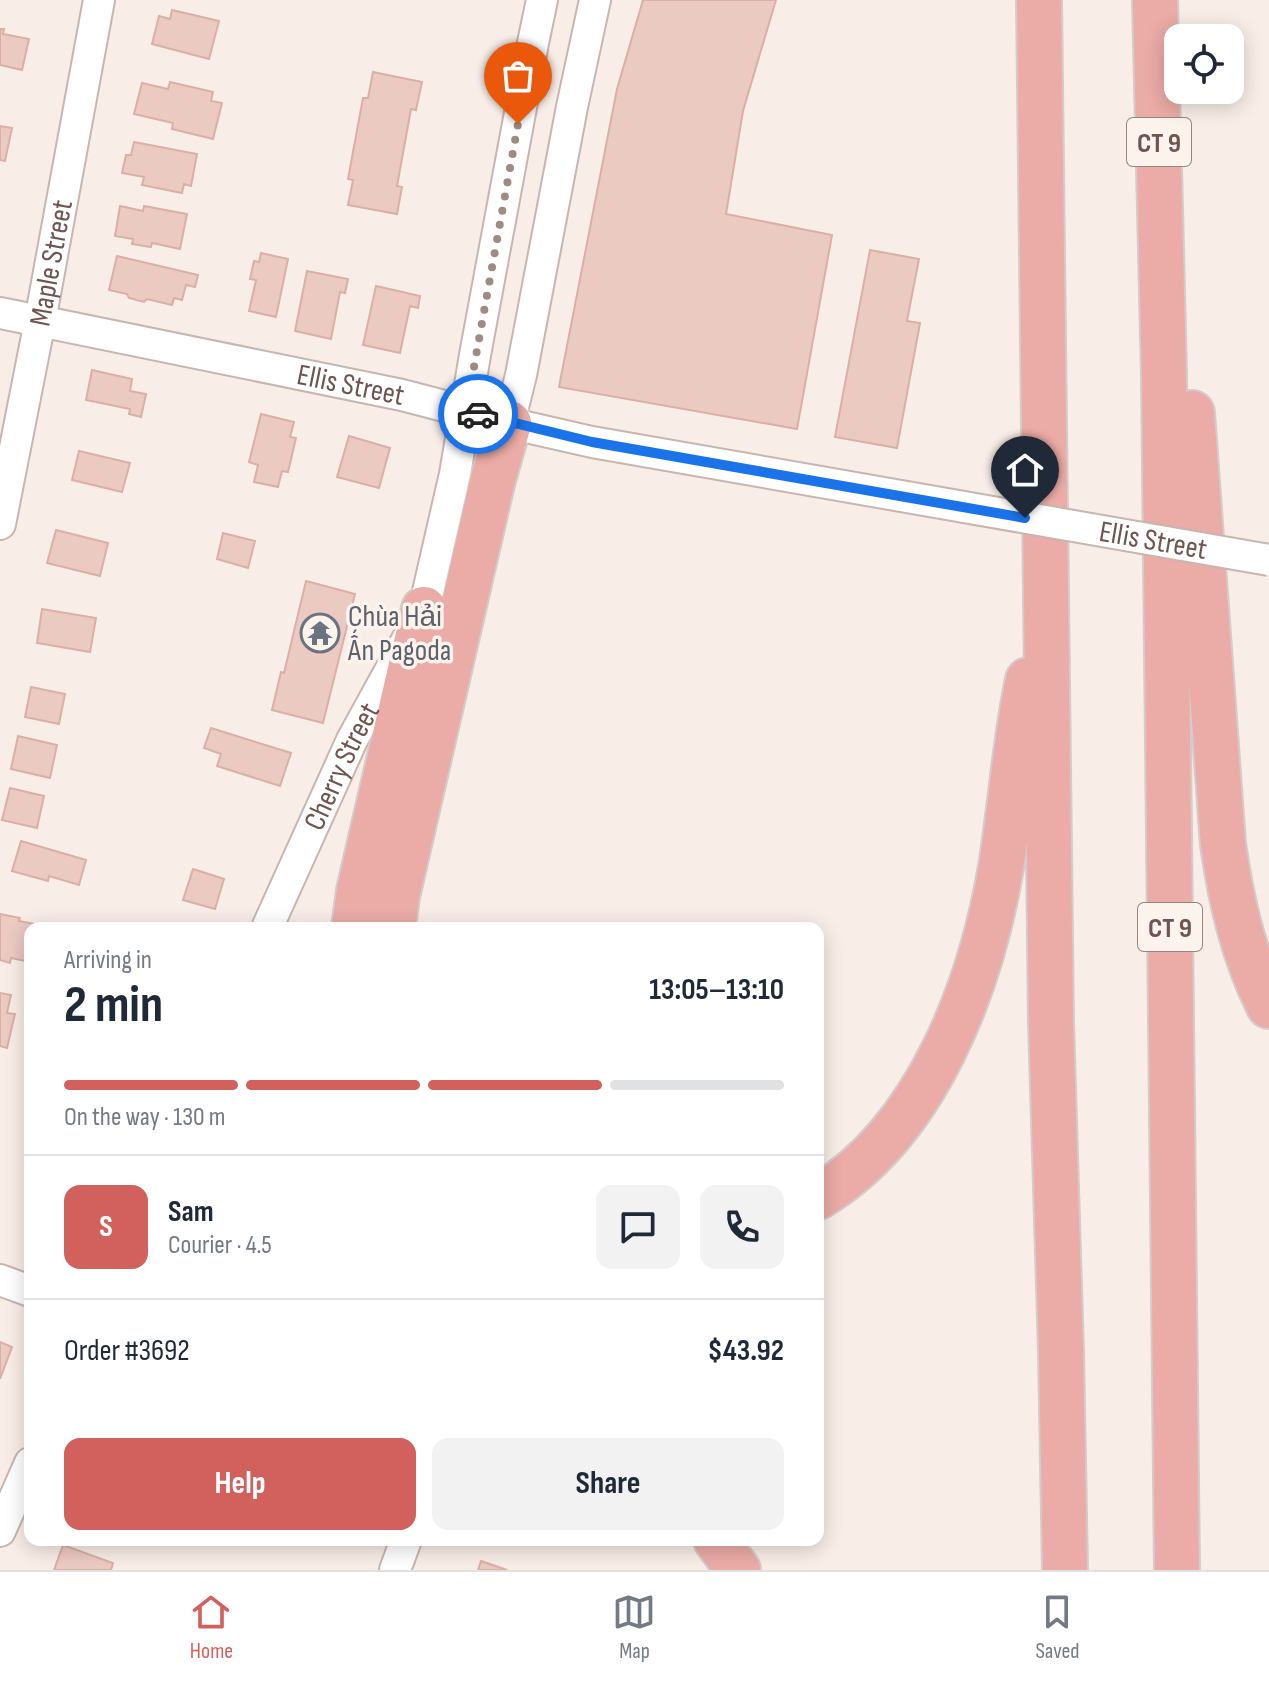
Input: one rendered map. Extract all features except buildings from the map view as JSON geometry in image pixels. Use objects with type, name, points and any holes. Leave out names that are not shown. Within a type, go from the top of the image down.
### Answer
[{"type":"highway","points":[[1039,0],[1051,1022],[1065,1570]]},
{"type":"highway","name":"CT 9","points":[[1155,0],[1162,283],[1177,1570]]},
{"type":"highway","points":[[1162,283],[1181,343],[1190,387],[1223,844],[1235,913],[1269,1006]]},
{"type":"highway","points":[[394,922],[397,896],[492,483],[509,423]]},
{"type":"highway","points":[[824,1193],[861,1166],[901,1121],[941,1053],[965,998],[997,887],[1024,698],[1046,600]]},
{"type":"highway","points":[[355,922],[359,891],[424,609]]},
{"type":"highway","points":[[720,1546],[738,1570]]},
{"type":"street","name":"Maple Street","points":[[0,524],[99,0]]},
{"type":"street","name":"Cherry Street","points":[[270,922],[352,740],[424,609],[455,474],[542,0]]},
{"type":"street","points":[[509,423],[520,384],[595,0]]},
{"type":"street","name":"Ellis Street","points":[[0,313],[402,395],[605,444],[1269,560]]},
{"type":"street","points":[[0,1280],[24,1289]]},
{"type":"street","points":[[0,1531],[24,1477]]},
{"type":"street","points":[[395,1570],[404,1546]]},
{"type":"way so far","points":[[478,414],[466,411],[518,124]]},
{"type":"place","name":"Chùa Hải Ấn Pagoda","points":[[320,633]]},
{"type":"route","points":[[478,414],[592,442],[1025,518]]}]
